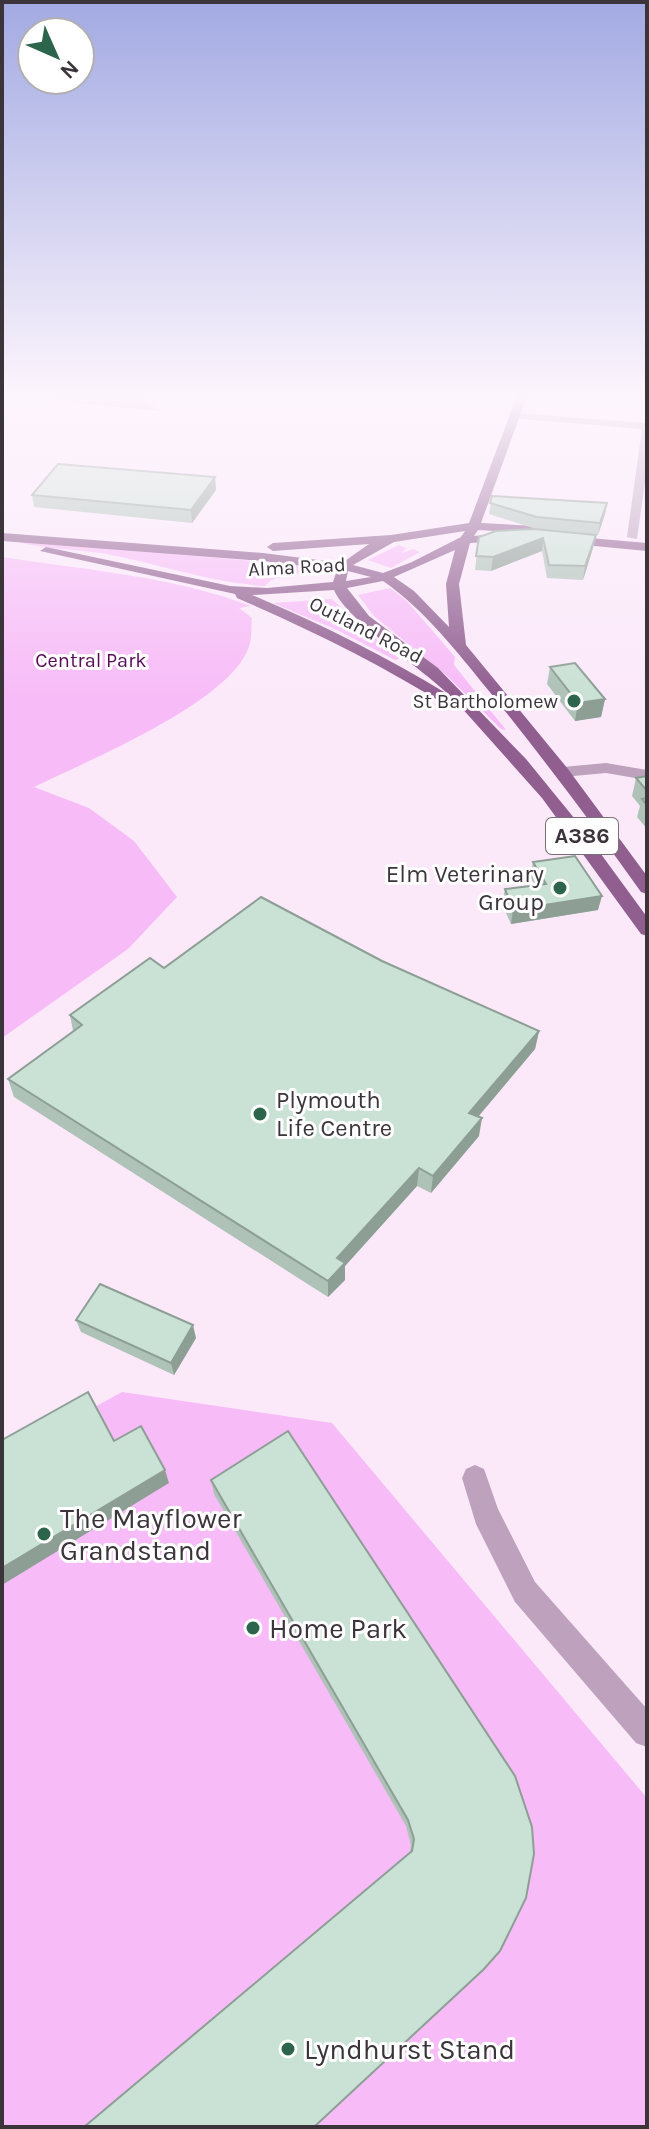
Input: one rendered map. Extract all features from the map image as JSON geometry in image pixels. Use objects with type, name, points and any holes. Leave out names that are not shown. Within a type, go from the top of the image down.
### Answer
[{"type":"main road","points":[[466,509],[484,495]]},
{"type":"main road","name":"Outland Road","points":[[459,646],[450,583],[484,495]]},
{"type":"main road","points":[[436,530],[455,518]]},
{"type":"main road","points":[[391,539],[474,526],[647,538]]},
{"type":"main road","name":"Alma Road","points":[[2,537],[177,548],[346,567],[386,577]]},
{"type":"main road","points":[[386,577],[465,540],[536,537],[647,547]]},
{"type":"main road","name":"Outland Road","points":[[391,539],[359,554],[346,567],[339,587],[360,614],[431,670],[538,780],[599,858],[647,930]]},
{"type":"main road","name":"Alma Road","points":[[177,548],[288,547],[391,539]]},
{"type":"main road","name":"Alma Road","points":[[2,546],[114,563],[230,590],[267,592],[339,587],[386,577]]},
{"type":"main road","name":"Outland Road","points":[[386,577],[410,594],[459,646],[563,772],[647,888]]},
{"type":"main road","name":"Outland Road","points":[[230,590],[344,640],[476,718]]},
{"type":"street","points":[[633,537],[638,495]]},
{"type":"street","points":[[563,772],[606,768],[647,775]]},
{"type":"street","points":[[475,1478],[486,1514],[525,1592],[647,1732]]},
{"type":"green space","points":[[17,541],[324,567],[271,580],[265,586],[205,577],[107,554]]},
{"type":"green space","points":[[399,545],[406,548],[402,553],[413,549],[420,552],[391,568],[368,560]]},
{"type":"green space","name":"Central Park","points":[[2,557],[128,575],[190,588],[251,606],[239,608],[252,618],[250,643],[239,665],[218,686],[156,727],[34,787],[89,808],[134,841],[177,897],[128,949],[2,1038]]},
{"type":"green space","points":[[390,588],[406,600],[455,657],[454,665],[506,730],[501,729],[446,675],[374,616],[358,595]]},
{"type":"green space","points":[[332,599],[399,659],[395,660],[337,630],[273,603]]},
{"type":"green space","name":"Home Park","points":[[122,1392],[332,1423],[647,1798],[647,2127],[2,2127],[2,1458]]},
{"type":"building","points":[[36,495],[202,495],[191,510]]},
{"type":"building","points":[[492,496],[607,503],[600,523],[537,517],[490,503]]},
{"type":"building","points":[[534,529],[596,535],[585,566],[549,565],[543,538],[493,557],[476,556],[479,537],[496,531]]},
{"type":"building","points":[[575,663],[605,699],[578,703],[550,667]]},
{"type":"building","points":[[647,776],[647,791],[636,778]]},
{"type":"building","points":[[575,856],[602,896],[513,910],[505,889],[546,884],[533,862]]},
{"type":"building","name":"Plymouth Life Centre","points":[[261,897],[382,961],[539,1031],[469,1113],[482,1118],[433,1176],[419,1168],[337,1258],[345,1263],[328,1281],[8,1079],[82,1025],[70,1015],[150,958],[164,968]]},
{"type":"building","points":[[100,1284],[193,1325],[171,1363],[76,1320]]},
{"type":"building","name":"The Mayflower Grandstand","points":[[88,1392],[114,1441],[141,1426],[165,1470],[2,1568],[2,1440]]},
{"type":"building","points":[[288,1431],[515,1776],[532,1827],[534,1854],[526,1898],[500,1951],[484,1969],[314,2127],[84,2127],[412,1851],[414,1839],[408,1820],[211,1480]]},
{"type":"place","name":"St Bartholomew","points":[[574,701]]},
{"type":"place","name":"Elm Veterinary Group","points":[[560,888]]},
{"type":"place","name":"Plymouth Life Centre","points":[[260,1114]]},
{"type":"place","name":"The Mayflower Grandstand","points":[[44,1534]]},
{"type":"place","name":"Home Park","points":[[253,1628]]},
{"type":"place","name":"Lyndhurst Stand","points":[[288,2049]]}]
